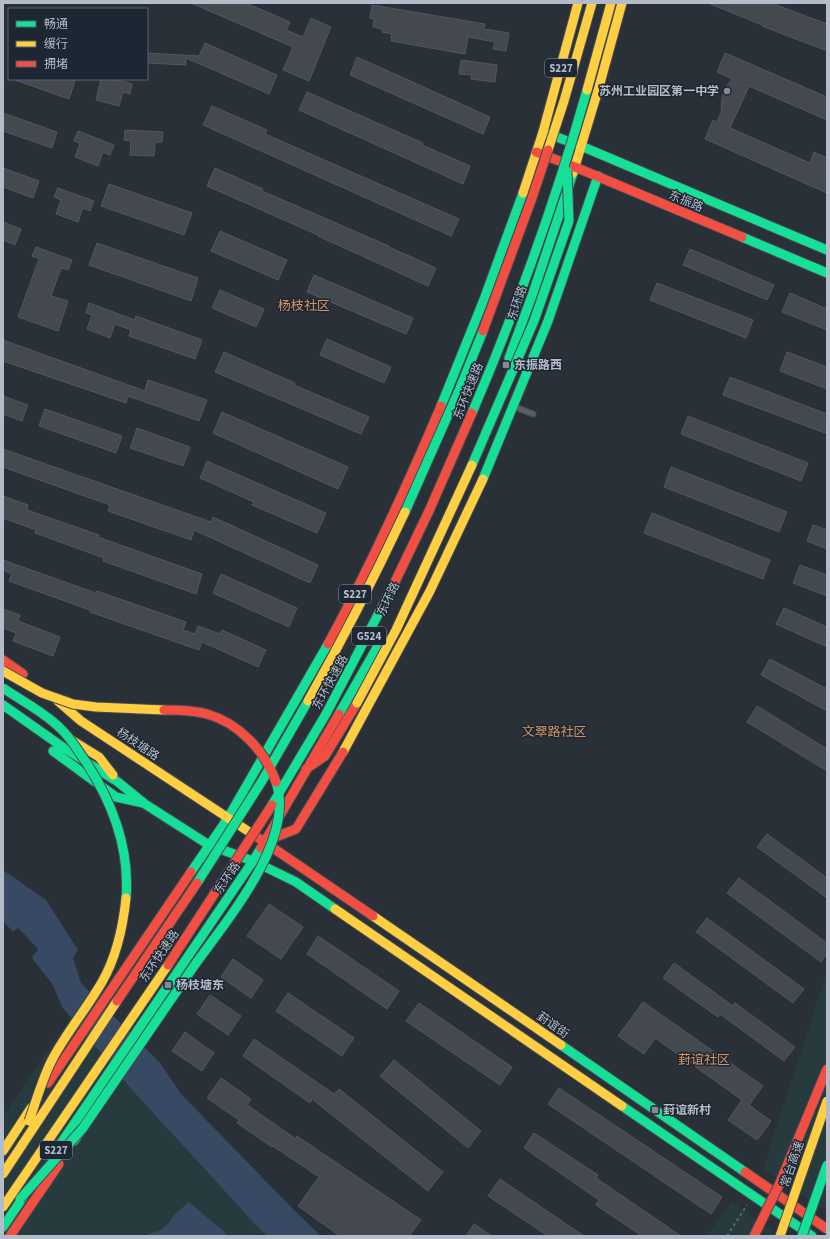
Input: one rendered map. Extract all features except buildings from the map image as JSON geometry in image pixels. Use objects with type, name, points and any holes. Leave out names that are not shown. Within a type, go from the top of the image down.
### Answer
[{"type":"main road","name":"S227","points":[[3,1151],[78,1037],[105,1000],[228,818],[330,641],[386,530],[453,378],[483,302],[543,132],[578,3]]},
{"type":"main road","name":"东环快速路","points":[[3,1174],[63,1081],[213,857],[278,754],[359,608],[395,535],[429,460],[463,382],[493,306],[533,193],[579,49],[592,3]]},
{"type":"main road","name":"东环快速路","points":[[3,1207],[224,881],[296,765],[359,654],[414,545],[449,468],[479,398],[512,314],[549,215],[598,55],[611,3]]},
{"type":"main road","name":"东环路","points":[[3,1227],[253,861],[389,625],[461,474],[525,318],[575,167],[608,58],[622,3]]},
{"type":"main road","name":"东振路","points":[[543,132],[581,146],[827,250]]},
{"type":"main road","name":"东振路","points":[[536,152],[598,176],[827,273]]},
{"type":"main road","points":[[306,770],[325,756],[357,703],[396,630],[467,478],[534,321],[570,221],[566,158]]},
{"type":"main road","points":[[264,842],[296,829],[350,741],[430,591],[484,476],[543,335],[598,176]]},
{"type":"main road","points":[[525,318],[534,305],[542,299],[557,296]]},
{"type":"main road","points":[[495,392],[499,400],[514,406]]},
{"type":"main road","name":"杨枝塘路","points":[[3,660],[37,683],[82,721],[264,842]]},
{"type":"main road","points":[[3,671],[27,687],[42,694],[69,703],[99,707],[188,710],[205,713],[217,718],[237,729],[256,747],[272,771],[279,793],[280,807],[278,824],[259,872],[10,1236]]},
{"type":"main road","points":[[3,688],[49,719],[61,729],[76,747],[94,774],[114,815],[123,845],[127,879],[126,911],[119,941],[109,968],[98,990],[52,1059],[16,1153],[3,1166]]},
{"type":"main road","points":[[3,705],[64,748],[118,782],[145,804],[209,845],[253,861],[296,882],[812,1236]]},
{"type":"main road","points":[[25,720],[37,739],[116,797],[145,804]]},
{"type":"main road","name":"葑谊街","points":[[264,842],[312,873],[824,1231]]},
{"type":"main road","points":[[754,1236],[779,1186],[827,1068]]},
{"type":"main road","name":"常台高速","points":[[780,1236],[827,1101]]},
{"type":"main road","points":[[3,1218],[84,1128]]},
{"type":"main road","points":[[802,1236],[827,1165]]},
{"type":"main road","points":[[824,1231],[827,1216]]},
{"type":"lane","points":[[514,406],[533,414]]},
{"type":"path","points":[[728,1236],[752,1195]]},
{"type":"green space","points":[[827,971],[827,1212],[763,1169]]},
{"type":"green space","points":[[71,1017],[133,1091],[267,1236],[3,1236],[3,1117]]},
{"type":"green space","points":[[732,1202],[780,1236],[707,1236]]},
{"type":"water","points":[[3,870],[46,900],[78,950],[73,958],[81,983],[160,1063],[181,1094],[321,1236],[267,1236],[133,1091],[62,1007],[53,985],[32,958],[38,949],[18,928],[13,932],[3,921]]},
{"type":"water","points":[[189,1202],[229,1236],[143,1236],[161,1230],[169,1223],[175,1214]]},
{"type":"traffic: fast","points":[[472,413],[505,334],[535,253],[587,90]]},
{"type":"traffic: fast","points":[[543,132],[581,146],[827,250]]},
{"type":"traffic: fast","points":[[472,465],[534,321],[569,221],[567,171]]},
{"type":"traffic: fast","points":[[509,358],[533,293],[573,173]]},
{"type":"traffic: fast","points":[[483,479],[548,321],[598,176]]},
{"type":"traffic: fast","points":[[441,406],[483,302],[523,193]]},
{"type":"traffic: fast","points":[[742,237],[827,273]]},
{"type":"traffic: fast","points":[[405,512],[460,388],[483,331]]},
{"type":"traffic: fast","points":[[272,805],[326,714],[393,586]]},
{"type":"traffic: fast","points":[[191,872],[228,818],[328,644]]},
{"type":"traffic: fast","points":[[339,714],[379,644]]},
{"type":"traffic: fast","points":[[3,688],[54,722],[68,736],[95,777],[111,810],[122,844],[125,862],[126,898]]},
{"type":"traffic: fast","points":[[197,883],[262,781],[308,701]]},
{"type":"traffic: fast","points":[[3,705],[64,748],[118,782],[145,804],[209,845],[253,861],[296,882],[335,909]]},
{"type":"traffic: fast","points":[[53,751],[116,797],[143,803]]},
{"type":"traffic: fast","points":[[194,966],[239,903],[267,854],[276,829],[280,805],[276,782]]},
{"type":"traffic: fast","points":[[59,1146],[261,848]]},
{"type":"traffic: fast","points":[[74,1141],[194,966]]},
{"type":"traffic: fast","points":[[561,1045],[745,1172]]},
{"type":"traffic: fast","points":[[622,1106],[812,1236]]},
{"type":"traffic: fast","points":[[20,1199],[83,1128]]},
{"type":"traffic: fast","points":[[802,1236],[827,1165]]},
{"type":"traffic: fast","points":[[3,1227],[28,1190]]},
{"type":"traffic: slow","points":[[523,193],[543,132],[578,3]]},
{"type":"traffic: slow","points":[[548,150],[564,101],[592,3]]},
{"type":"traffic: slow","points":[[587,90],[611,3]]},
{"type":"traffic: slow","points":[[573,173],[622,3]]},
{"type":"traffic: slow","points":[[357,703],[396,630],[472,465]]},
{"type":"traffic: slow","points":[[343,752],[430,591],[483,479]]},
{"type":"traffic: slow","points":[[308,701],[334,654],[405,512]]},
{"type":"traffic: slow","points":[[3,671],[42,693],[73,704],[96,707],[164,710]]},
{"type":"traffic: slow","points":[[58,701],[81,721],[254,835]]},
{"type":"traffic: slow","points":[[73,741],[99,757],[113,775]]},
{"type":"traffic: slow","points":[[29,1121],[49,1065],[64,1039],[96,992],[112,962],[121,930],[126,898]]},
{"type":"traffic: slow","points":[[335,909],[622,1106]]},
{"type":"traffic: slow","points":[[373,916],[561,1045]]},
{"type":"traffic: slow","points":[[3,1207],[168,965]]},
{"type":"traffic: slow","points":[[3,1174],[117,1001]]},
{"type":"traffic: slow","points":[[780,1236],[827,1101]]},
{"type":"traffic: slow","points":[[3,1151],[31,1108]]},
{"type":"traffic: jam","points":[[483,331],[548,150]]},
{"type":"traffic: jam","points":[[536,152],[742,237]]},
{"type":"traffic: jam","points":[[328,644],[359,586],[388,526],[441,406]]},
{"type":"traffic: jam","points":[[393,586],[429,511],[472,413]]},
{"type":"traffic: jam","points":[[3,660],[23,674]]},
{"type":"traffic: jam","points":[[306,769],[325,756],[357,703]]},
{"type":"traffic: jam","points":[[164,710],[186,710],[207,714],[230,724],[240,731],[258,749],[276,782]]},
{"type":"traffic: jam","points":[[261,848],[339,714]]},
{"type":"traffic: jam","points":[[265,841],[296,829],[343,752]]},
{"type":"traffic: jam","points":[[168,965],[272,805]]},
{"type":"traffic: jam","points":[[254,835],[373,916]]},
{"type":"traffic: jam","points":[[48,1083],[191,872]]},
{"type":"traffic: jam","points":[[117,1001],[197,883]]},
{"type":"traffic: jam","points":[[754,1236],[779,1185],[827,1069]]},
{"type":"traffic: jam","points":[[10,1236],[59,1164]]},
{"type":"traffic: jam","points":[[745,1172],[827,1229]]},
{"type":"place","name":"苏州工业园区第一中学","points":[[727,91]]},
{"type":"place","name":"东振路西","points":[[506,365]]},
{"type":"place","name":"杨枝塘东","points":[[168,985]]},
{"type":"place","name":"葑谊新村","points":[[655,1110]]},
{"type":"district","name":"杨枝社区","points":[[304,305]]},
{"type":"district","name":"文翠路社区","points":[[554,731]]},
{"type":"district","name":"葑谊社区","points":[[704,1059]]}]
